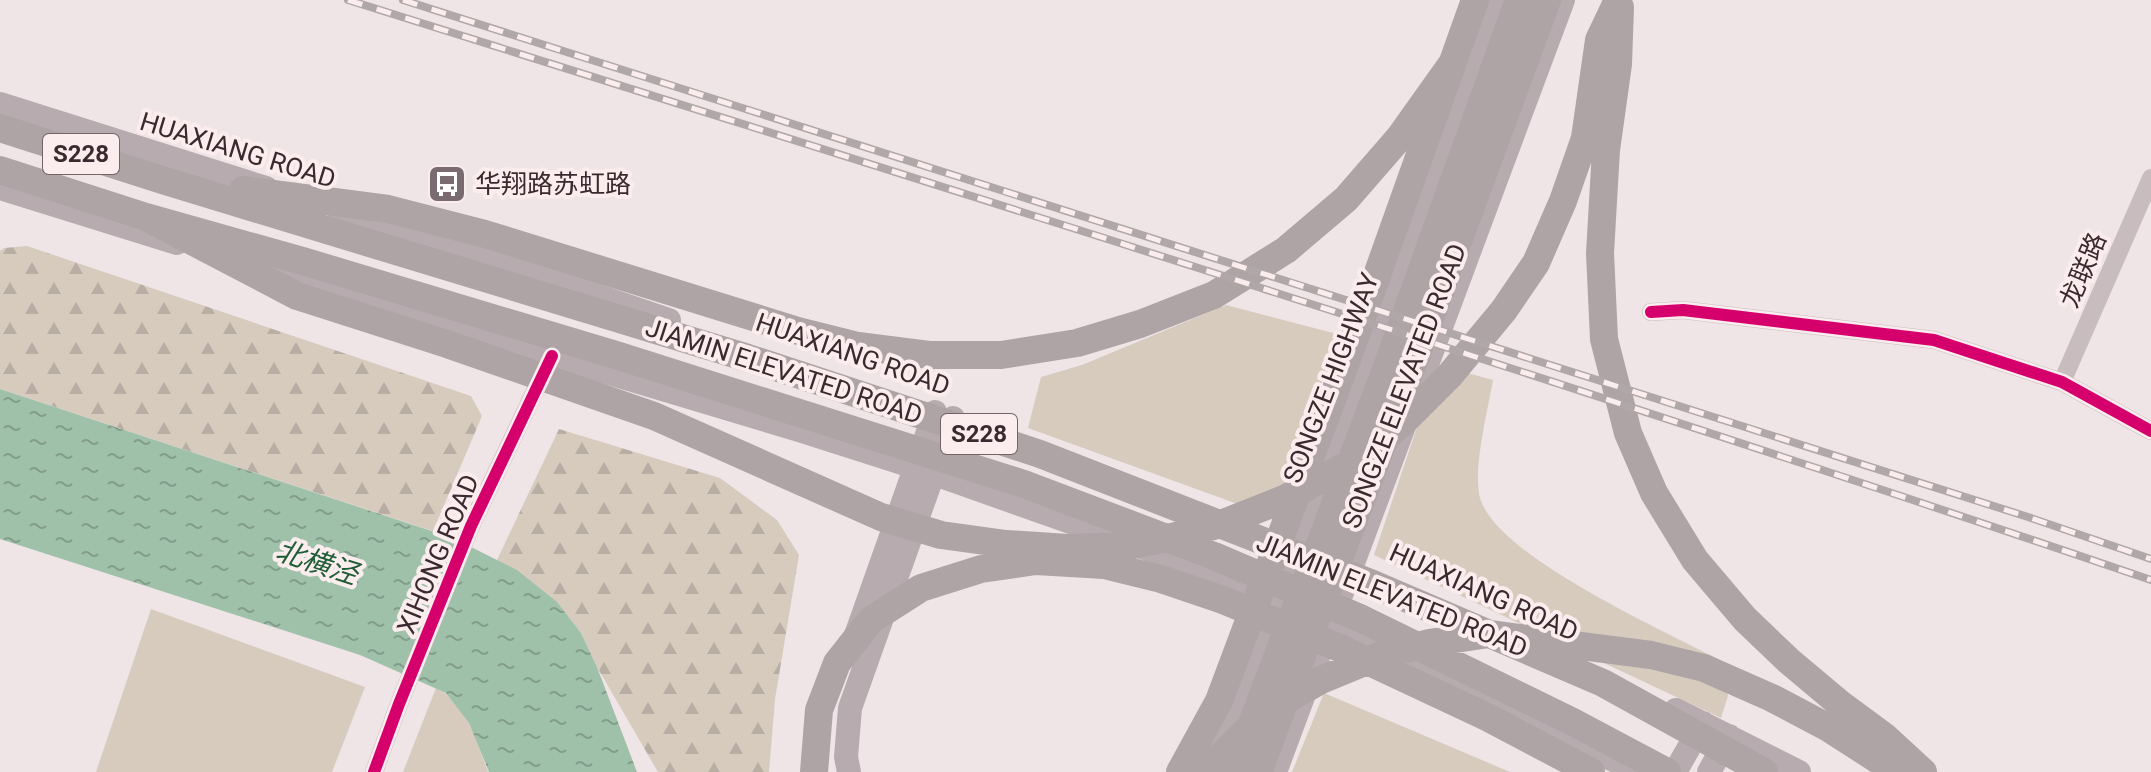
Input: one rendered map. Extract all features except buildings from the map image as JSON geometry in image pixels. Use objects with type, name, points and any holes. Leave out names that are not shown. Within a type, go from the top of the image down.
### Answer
[{"type":"highway","points":[[1180,772],[1219,701],[1345,365],[1475,0]]},
{"type":"highway","name":"SONGZE ELEVATED ROAD","points":[[1234,772],[1391,356],[1519,0]]},
{"type":"highway","name":"SONGZE ELEVATED ROAD","points":[[1258,772],[1547,0]]},
{"type":"highway","points":[[146,217],[297,296],[654,416],[881,517],[941,535],[1006,544],[1068,548],[1127,546],[1221,524],[1284,499],[1355,461],[1400,425],[1450,375],[1504,310],[1536,263],[1563,201],[1585,138],[1599,40],[1619,0]]},
{"type":"highway","points":[[1619,0],[1618,64],[1606,150],[1600,253],[1604,339],[1628,433],[1654,493],[1695,560],[1745,619],[1789,661],[1885,737],[1923,772]]},
{"type":"highway","points":[[162,180],[388,209],[485,234],[798,331],[858,346],[929,355],[1001,355],[1077,343],[1140,324],[1214,295],[1286,250],[1346,199],[1399,138],[1451,65]]},
{"type":"highway","name":"JIAMIN ELEVATED ROAD","points":[[1,112],[162,180],[748,358],[1040,454],[1373,584],[1603,683],[1764,772]]},
{"type":"highway","name":"JIAMIN ELEVATED ROAD","points":[[0,170],[146,217],[619,356],[1024,484],[1214,556],[1362,619],[1573,722],[1667,772]]},
{"type":"highway","points":[[814,772],[819,710],[837,663],[871,620],[921,588],[981,569],[1036,561],[1104,565],[1161,579],[1223,600],[1342,649],[1435,692],[1591,772]]},
{"type":"highway","points":[[1208,772],[1234,742],[1276,705],[1321,680],[1379,656],[1429,643],[1489,634],[1651,655],[1704,668],[1827,727],[1897,772]]},
{"type":"main road","name":"SONGZE HIGHWAY","points":[[1208,772],[1375,347],[1497,0]]},
{"type":"main road","points":[[1275,772],[1563,0]]},
{"type":"main road","name":"HUAXIANG ROAD","points":[[1,112],[478,255],[944,415],[1374,574],[1568,659],[1799,772]]},
{"type":"main road","points":[[0,188],[799,430],[924,470],[1178,560],[1534,721],[1638,772]]},
{"type":"main road","points":[[824,772],[831,704],[944,415]]},
{"type":"main road","points":[[849,772],[846,757],[850,708],[924,470]]},
{"type":"main road","points":[[1675,772],[1703,723]]},
{"type":"main road","points":[[1709,772],[1729,736]]},
{"type":"street","name":"龙联路","points":[[2062,382],[2151,178]]},
{"type":"street","points":[[1651,312],[1683,310],[1934,340],[2062,382],[2151,431]]},
{"type":"street","name":"XIHONG ROAD","points":[[374,772],[471,526],[552,356]]},
{"type":"green space","points":[[27,246],[471,396],[482,416],[433,531],[0,389],[0,251]]},
{"type":"green space","points":[[1226,305],[1337,334],[1279,519],[1028,428],[1041,377],[1082,365]]},
{"type":"green space","points":[[1438,365],[1493,380],[1481,442],[1478,490],[1495,523],[1519,546],[1586,590],[1718,659],[1728,696],[1721,718],[1374,555]]},
{"type":"green space","points":[[559,429],[720,478],[777,520],[799,555],[775,699],[769,772],[658,772],[597,667],[581,633],[556,602],[497,560]]},
{"type":"green space","points":[[151,609],[365,687],[332,772],[96,772]]},
{"type":"green space","points":[[436,688],[447,694],[463,713],[488,772],[403,772]]},
{"type":"green space","points":[[1324,693],[1510,772],[1292,772]]},
{"type":"water","name":"北横泾","points":[[0,389],[453,538],[517,570],[557,602],[581,633],[637,772],[489,772],[469,723],[446,693],[360,655],[0,539]]},
{"type":"railway","points":[[348,0],[1476,357],[2151,580]]},
{"type":"railway","points":[[403,0],[2028,517],[2151,559]]},
{"type":"cycle path","points":[[1651,312],[1683,310],[1934,340],[2062,382],[2151,431]]},
{"type":"cycle path","points":[[374,772],[471,526],[552,356]]},
{"type":"place","name":"华翔路苏虹路","points":[[447,184]]}]
